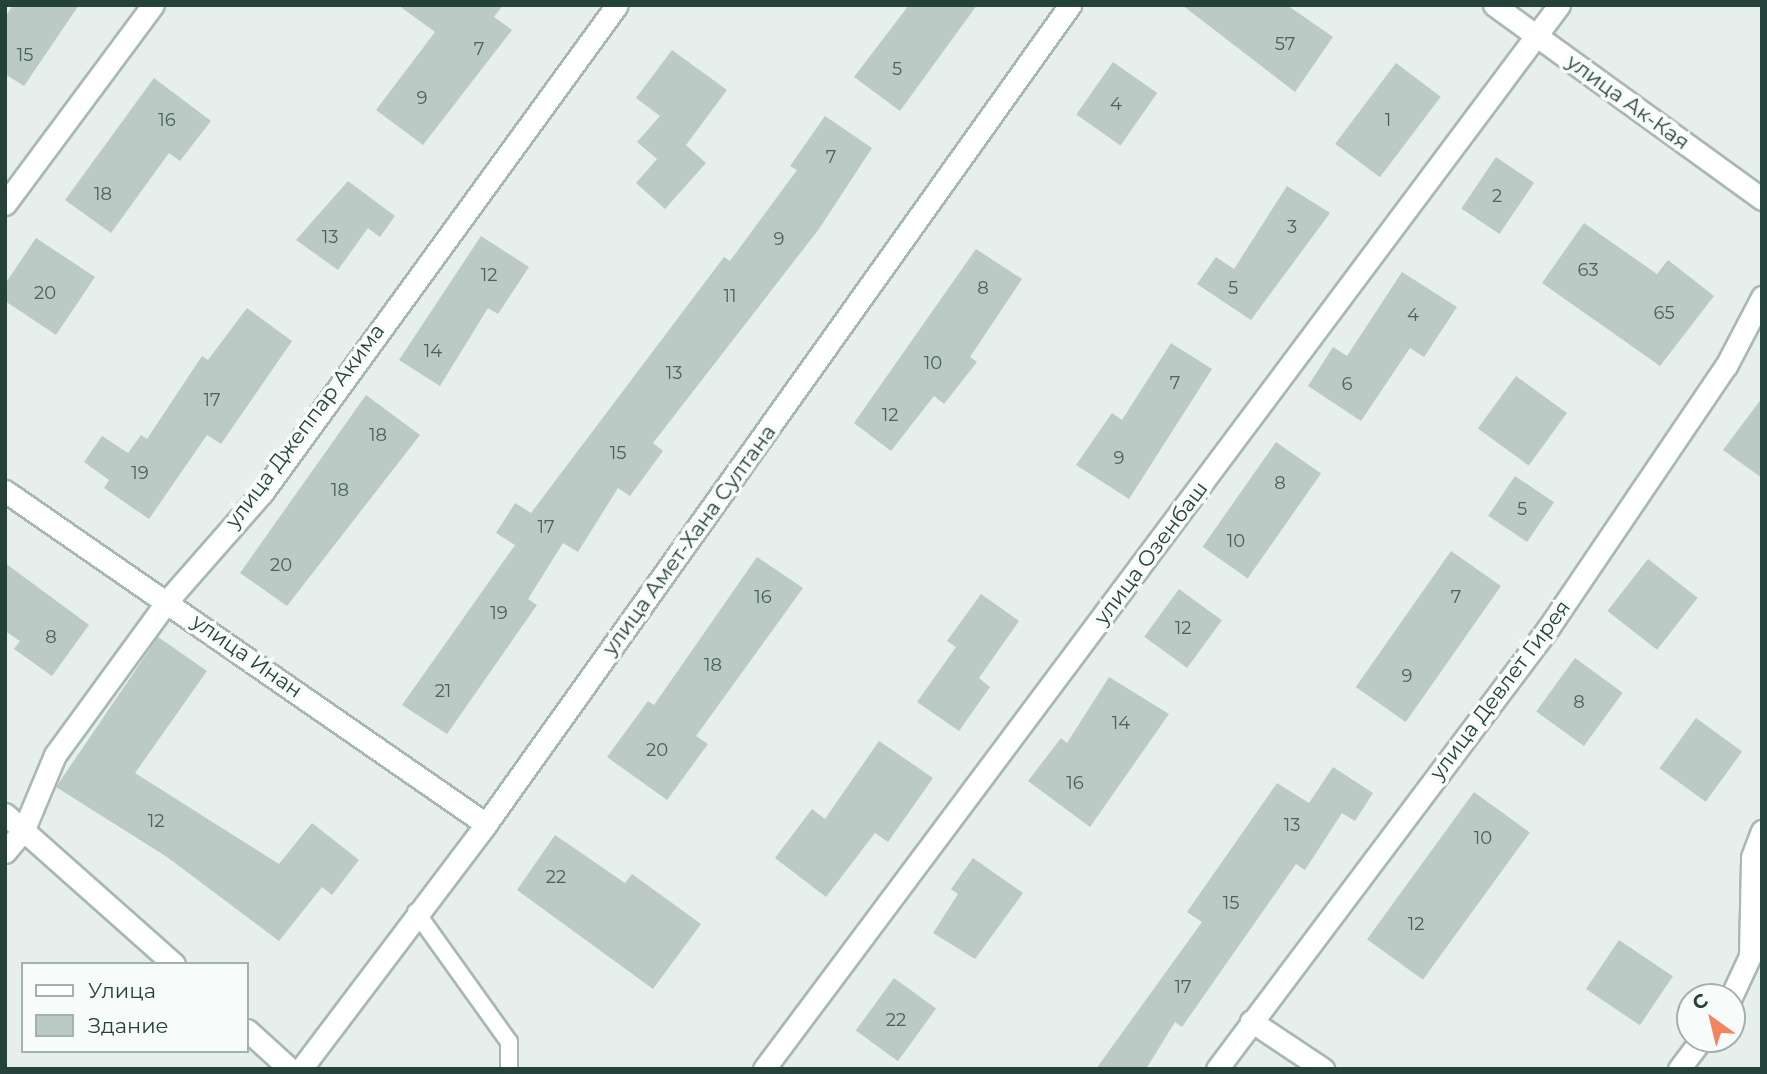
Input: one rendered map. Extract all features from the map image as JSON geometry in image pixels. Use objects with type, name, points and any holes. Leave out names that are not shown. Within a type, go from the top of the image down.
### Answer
[{"type":"street","points":[[5,204],[153,5]]},
{"type":"street","name":"улица Джеппар Акима","points":[[5,852],[24,829],[55,755],[167,600],[262,493],[617,5]]},
{"type":"street","name":"улица Амет-Хана Султана","points":[[301,1069],[415,912],[486,824],[1070,5]]},
{"type":"street","name":"улица Ак-Кая","points":[[1494,5],[1762,199]]},
{"type":"street","name":"улица Озенбаш","points":[[764,1069],[1559,5]]},
{"type":"street","name":"улица Девлет Гирея","points":[[1217,1069],[1549,627],[1726,366],[1762,297]]},
{"type":"street","name":"улица Инан","points":[[5,491],[167,600],[486,824]]},
{"type":"street","points":[[5,814],[172,962]]},
{"type":"street","points":[[1737,983],[1750,956],[1752,857],[1762,831]]},
{"type":"street","points":[[1251,1021],[1323,1069]]},
{"type":"street","points":[[248,1031],[289,1069]]},
{"type":"street","points":[[1679,1069],[1691,1053]]},
{"type":"lane","points":[[415,912],[509,1042],[509,1069]]},
{"type":"building","points":[[13,5],[79,5],[24,86],[5,74],[5,17]]},
{"type":"building","points":[[398,5],[503,5],[494,17],[512,30],[423,145],[376,110],[435,32]]},
{"type":"building","points":[[909,5],[977,5],[900,111],[854,77]]},
{"type":"building","points":[[1182,5],[1287,5],[1333,37],[1295,92]]},
{"type":"building","points":[[672,50],[727,90],[686,145],[706,163],[665,209],[636,183],[657,159],[637,142],[660,116],[636,98]]},
{"type":"building","points":[[1113,62],[1157,93],[1121,145],[1076,114]]},
{"type":"building","points":[[1396,63],[1441,97],[1380,177],[1335,144]]},
{"type":"building","points":[[154,78],[211,121],[180,161],[169,153],[111,233],[65,200]]},
{"type":"building","points":[[825,116],[872,148],[819,229],[653,443],[663,451],[630,496],[618,488],[578,552],[563,543],[528,599],[537,605],[447,734],[402,705],[515,545],[496,533],[515,503],[531,513],[724,257],[730,261],[797,170],[790,166]]},
{"type":"building","points":[[1496,157],[1534,183],[1499,234],[1461,208]]},
{"type":"building","points":[[348,181],[395,216],[380,237],[368,228],[338,270],[296,240]]},
{"type":"building","points":[[1287,186],[1330,213],[1251,320],[1197,284],[1216,257],[1234,269]]},
{"type":"building","points":[[1584,223],[1657,274],[1668,260],[1714,296],[1660,366],[1542,283]]},
{"type":"building","points":[[481,236],[529,267],[498,314],[488,308],[440,386],[399,360]]},
{"type":"building","points":[[36,238],[95,277],[56,335],[5,301],[5,284]]},
{"type":"building","points":[[976,249],[1022,279],[970,357],[977,362],[944,404],[934,396],[891,451],[854,423]]},
{"type":"building","points":[[1402,272],[1457,307],[1424,357],[1410,348],[1361,421],[1308,386],[1333,347],[1347,356]]},
{"type":"building","points":[[247,308],[292,341],[221,444],[207,435],[149,519],[104,488],[109,480],[84,462],[102,436],[128,453],[141,435],[147,439],[202,356],[208,360]]},
{"type":"building","points":[[1171,343],[1212,369],[1129,499],[1076,465],[1112,413],[1122,420]]},
{"type":"building","points":[[1516,376],[1567,413],[1529,466],[1478,429]]},
{"type":"building","points":[[366,395],[420,435],[287,606],[240,573]]},
{"type":"building","points":[[1762,398],[1762,478],[1723,450]]},
{"type":"building","points":[[1276,442],[1321,474],[1248,578],[1203,547]]},
{"type":"building","points":[[1515,476],[1554,502],[1527,542],[1488,516]]},
{"type":"building","points":[[1451,551],[1501,586],[1406,722],[1356,687]]},
{"type":"building","points":[[757,557],[803,588],[696,736],[708,744],[667,800],[607,757],[648,701],[654,705]]},
{"type":"building","points":[[1648,559],[1698,598],[1657,650],[1607,611]]},
{"type":"building","points":[[5,563],[89,625],[52,676],[14,649],[20,641],[5,631]]},
{"type":"building","points":[[1179,589],[1222,620],[1187,668],[1144,637]]},
{"type":"building","points":[[981,594],[1019,621],[979,678],[990,687],[959,731],[917,702],[956,647],[947,641]]},
{"type":"building","points":[[158,637],[207,671],[135,773],[279,864],[312,823],[359,860],[332,895],[322,887],[279,941],[167,857],[56,787]]},
{"type":"building","points":[[1575,658],[1623,693],[1584,746],[1536,711]]},
{"type":"building","points":[[1109,677],[1169,714],[1090,827],[1028,781],[1061,738],[1067,743]]},
{"type":"building","points":[[1696,718],[1742,752],[1706,802],[1660,768]]},
{"type":"building","points":[[879,741],[933,778],[888,842],[875,833],[826,897],[775,858],[812,809],[825,819]]},
{"type":"building","points":[[1333,767],[1373,793],[1355,821],[1342,813],[1305,870],[1296,864],[1182,1027],[1175,1022],[1146,1069],[1096,1069],[1202,922],[1187,912],[1277,783],[1309,803]]},
{"type":"building","points":[[1474,792],[1530,833],[1423,980],[1367,939]]},
{"type":"building","points":[[555,835],[625,883],[632,874],[701,924],[653,989],[517,890]]},
{"type":"building","points":[[973,858],[1023,893],[975,959],[933,933],[958,894],[951,889]]},
{"type":"building","points":[[1619,940],[1673,976],[1640,1025],[1586,989]]},
{"type":"building","points":[[894,978],[936,1009],[898,1061],[856,1031]]}]
